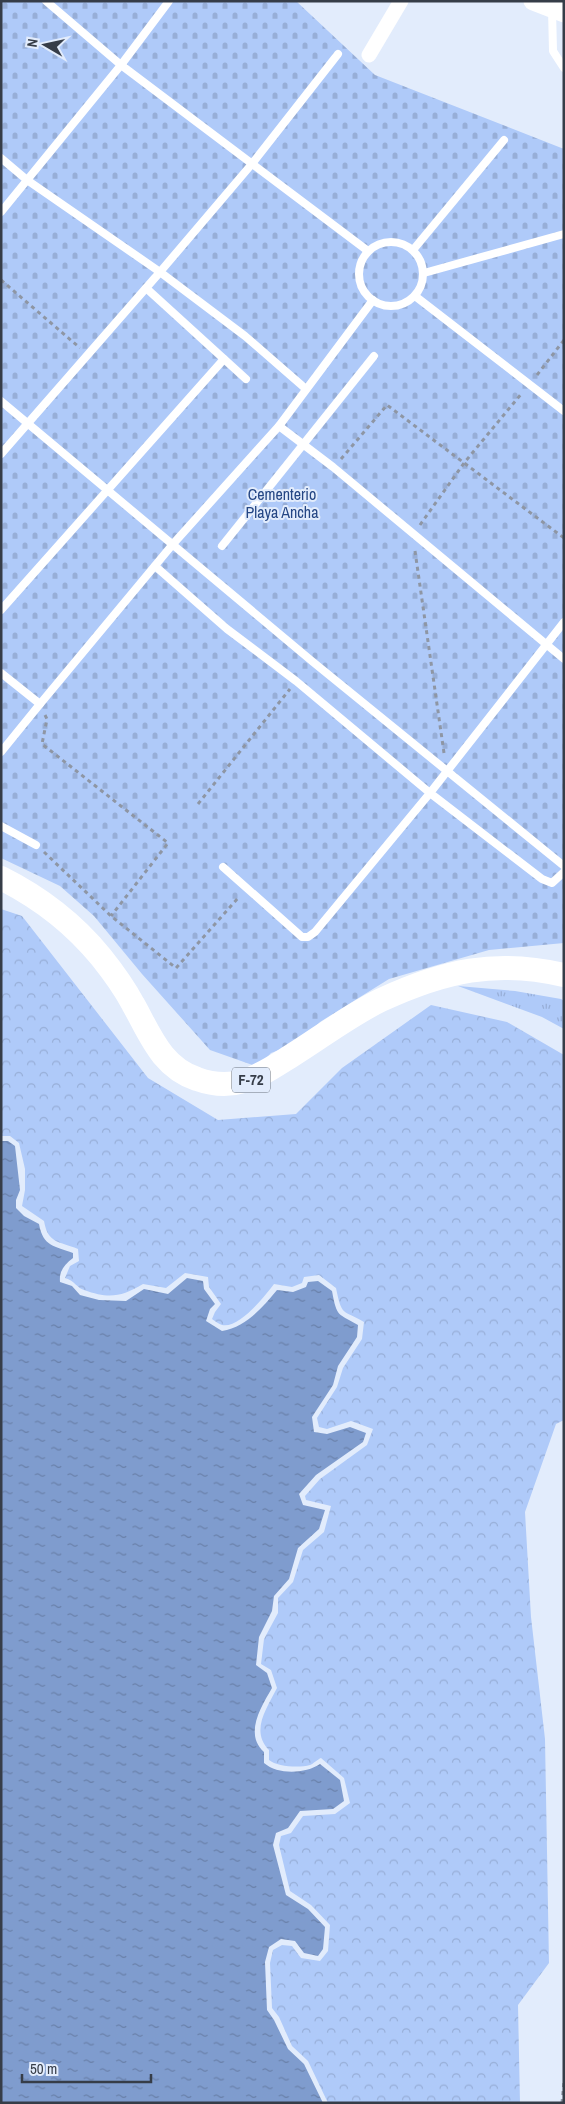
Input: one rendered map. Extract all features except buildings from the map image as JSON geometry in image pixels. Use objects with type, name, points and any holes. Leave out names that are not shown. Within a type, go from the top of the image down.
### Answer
[{"type":"main road","name":"F-72","points":[[1,878],[38,900],[77,931],[117,978],[132,1002],[150,1038],[164,1058],[185,1074],[209,1082],[235,1083],[260,1076],[380,1000],[454,972],[522,967],[564,975]]},
{"type":"street","points":[[369,56],[401,1]]},
{"type":"street","points":[[533,1],[558,11]]},
{"type":"lane","points":[[46,1],[121,65],[251,165],[368,251]]},
{"type":"lane","points":[[1,212],[121,65],[169,1]]},
{"type":"lane","points":[[558,11],[554,51],[564,68]]},
{"type":"lane","points":[[1,454],[251,165],[338,54]]},
{"type":"lane","points":[[413,250],[504,140]]},
{"type":"lane","points":[[1,158],[28,180],[160,272],[245,336],[306,389]]},
{"type":"lane","points":[[424,273],[564,234]]},
{"type":"lane","points":[[390,241],[401,242],[413,250],[419,256],[424,273],[423,284],[415,296],[406,303],[392,307],[378,304],[364,292],[360,282],[360,265],[368,251],[378,244],[390,241]]},
{"type":"lane","points":[[146,288],[246,379]]},
{"type":"lane","points":[[415,296],[564,411]]},
{"type":"lane","points":[[1,752],[154,566],[279,426],[373,300]]},
{"type":"lane","points":[[222,546],[374,356]]},
{"type":"lane","points":[[1,610],[107,488],[224,359]]},
{"type":"lane","points":[[1,401],[446,771],[564,866]]},
{"type":"lane","points":[[279,426],[334,467],[413,535],[564,659]]},
{"type":"lane","points":[[154,566],[227,629],[296,682],[430,793],[542,879],[552,882],[564,872]]},
{"type":"lane","points":[[222,867],[302,937],[308,937],[315,932],[430,793],[564,622]]},
{"type":"lane","points":[[1,673],[40,704]]},
{"type":"lane","points":[[1,826],[36,845]]},
{"type":"path","points":[[1,280],[88,354]]},
{"type":"path","points":[[446,771],[413,535],[464,463],[564,340]]},
{"type":"path","points":[[334,467],[388,405],[564,538]]},
{"type":"path","points":[[198,804],[296,682]]},
{"type":"path","points":[[40,704],[46,719],[42,744],[168,843],[111,916]]},
{"type":"path","points":[[36,845],[111,916],[176,968],[246,888]]},
{"type":"path","points":[[562,2103],[564,2081]]},
{"type":"green space","name":"Cementerio Playa Ancha","points":[[1,1],[296,1],[375,75],[564,149],[564,943],[489,950],[389,979],[320,1022],[300,1042],[271,1053],[258,1067],[210,1050],[142,974],[94,916],[60,886],[1,858]]},
{"type":"green space","points":[[1,909],[22,916],[148,1078],[218,1120],[296,1114],[342,1068],[431,1005],[507,1022],[564,1055],[564,1420],[556,1424],[525,1512],[531,1617],[545,1739],[549,1963],[518,2005],[520,2103],[328,2103],[308,2061],[292,2046],[279,2017],[272,2008],[270,1963],[273,1950],[282,1945],[292,1946],[301,1958],[320,1961],[328,1951],[330,1925],[311,1905],[290,1891],[279,1845],[281,1836],[291,1833],[303,1816],[335,1814],[350,1803],[344,1778],[321,1758],[310,1765],[300,1766],[283,1765],[269,1760],[269,1750],[263,1743],[261,1727],[265,1711],[277,1688],[271,1670],[261,1664],[264,1639],[278,1613],[278,1598],[293,1582],[303,1550],[324,1532],[331,1506],[306,1500],[305,1496],[320,1479],[367,1445],[373,1429],[351,1421],[327,1429],[319,1427],[317,1418],[337,1387],[343,1368],[362,1339],[364,1322],[344,1311],[336,1288],[319,1275],[304,1277],[302,1283],[292,1287],[274,1284],[244,1317],[229,1325],[222,1325],[212,1319],[221,1304],[209,1287],[208,1277],[185,1273],[166,1288],[143,1284],[128,1292],[115,1295],[93,1293],[82,1289],[65,1278],[70,1266],[79,1261],[78,1249],[55,1241],[48,1234],[44,1221],[22,1206],[25,1190],[25,1169],[19,1143],[10,1136],[1,1136]]},
{"type":"green space","points":[[458,986],[515,991],[561,999],[564,1001],[564,1029],[542,1017]]},
{"type":"water","points":[[1,1141],[8,1141],[15,1146],[20,1190],[16,1200],[16,1208],[24,1216],[39,1224],[43,1237],[47,1241],[55,1247],[73,1253],[73,1258],[61,1271],[60,1282],[72,1286],[80,1295],[99,1300],[126,1301],[144,1289],[168,1294],[187,1278],[203,1281],[204,1289],[215,1304],[210,1309],[206,1321],[222,1331],[231,1329],[253,1316],[277,1290],[293,1292],[306,1287],[308,1282],[318,1281],[332,1291],[339,1314],[358,1325],[357,1337],[338,1366],[333,1385],[312,1417],[314,1432],[327,1434],[350,1427],[366,1433],[363,1442],[316,1475],[299,1494],[303,1505],[325,1510],[319,1529],[298,1548],[289,1579],[274,1596],[272,1611],[259,1637],[256,1665],[267,1673],[272,1688],[259,1712],[255,1729],[258,1745],[264,1752],[264,1763],[277,1770],[292,1772],[307,1770],[320,1764],[340,1780],[344,1801],[333,1809],[300,1811],[288,1828],[276,1833],[273,1845],[286,1895],[308,1909],[325,1927],[323,1949],[318,1956],[304,1953],[295,1941],[281,1939],[269,1947],[265,1962],[267,2010],[288,2049],[304,2064],[323,2103],[1,2103]]}]
